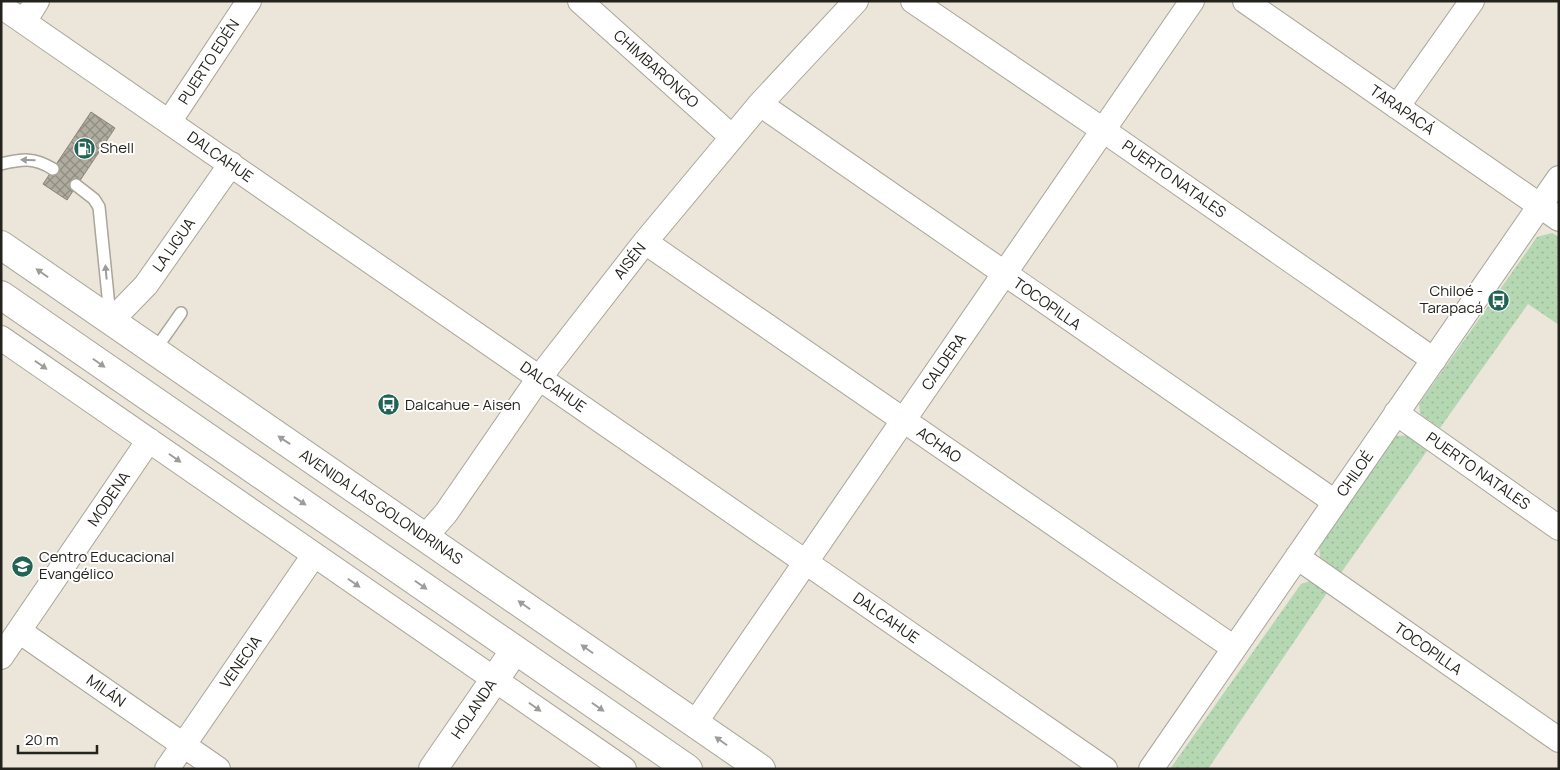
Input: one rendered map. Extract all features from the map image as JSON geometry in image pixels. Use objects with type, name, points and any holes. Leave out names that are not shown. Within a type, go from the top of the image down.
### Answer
[{"type":"main road","name":"AVENIDA LAS GOLONDRINAS","points":[[1,245],[761,769]]},
{"type":"main road","points":[[1,295],[688,769]]},
{"type":"main road","points":[[366,547],[389,547],[407,544],[425,537]]},
{"type":"main road","name":"HOLANDA","points":[[433,769],[515,650],[536,635],[564,633]]},
{"type":"street","points":[[24,22],[38,1]]},
{"type":"street","name":"PUERTO EDÉN","points":[[169,122],[249,1]]},
{"type":"street","name":"AISÉN","points":[[425,537],[446,513],[539,378],[645,242],[760,104],[856,1]]},
{"type":"street","name":"PUERTO NATALES","points":[[913,1],[1103,130],[1434,360]]},
{"type":"street","name":"CALDERA","points":[[695,723],[1192,1]]},
{"type":"street","points":[[1397,106],[1472,1]]},
{"type":"street","name":"CHIMBARONGO","points":[[586,3],[732,137]]},
{"type":"street","name":"TARAPACÁ","points":[[1253,3],[1559,219]]},
{"type":"street","name":"DALCAHUE","points":[[1,6],[1105,769]]},
{"type":"street","name":"TOCOPILLA","points":[[760,104],[1335,502]]},
{"type":"street","name":"LA LIGUA","points":[[110,320],[146,285],[230,164]]},
{"type":"street","name":"CHILOÉ","points":[[1151,769],[1559,178]]},
{"type":"street","name":"ACHAO","points":[[645,242],[1234,648]]},
{"type":"street","points":[[1,338],[624,769]]},
{"type":"street","name":"PUERTO NATALES","points":[[1396,413],[1559,528]]},
{"type":"street","name":"MODENA","points":[[1,657],[149,440]]},
{"type":"street","name":"VENECIA","points":[[167,769],[314,555]]},
{"type":"street","name":"TOCOPILLA","points":[[1297,557],[1559,740]]},
{"type":"street","name":"MILÁN","points":[[19,631],[218,769]]},
{"type":"lane","points":[[1,164],[33,160],[42,162],[53,169]]},
{"type":"lane","points":[[76,185],[94,199],[99,207],[110,320]]},
{"type":"lane","points":[[154,351],[181,313]]},
{"type":"green space","points":[[1552,233],[1559,237],[1559,325],[1528,304],[1440,428],[1420,414],[1419,404],[1537,237]]},
{"type":"green space","points":[[1413,435],[1429,448],[1341,573],[1320,557],[1319,547],[1396,436]]},
{"type":"green space","points":[[1310,581],[1327,593],[1208,769],[1170,769],[1301,584]]},
{"type":"building","name":"Shell","points":[[91,112],[115,128],[67,200],[43,184]]},
{"type":"place","name":"Shell","points":[[84,148]]},
{"type":"place","name":"Chiloé - Tarapacá","points":[[1499,300]]},
{"type":"place","name":"Dalcahue - Aisen","points":[[389,405]]},
{"type":"place","name":"Centro Educacional Evangélico","points":[[23,566]]}]
